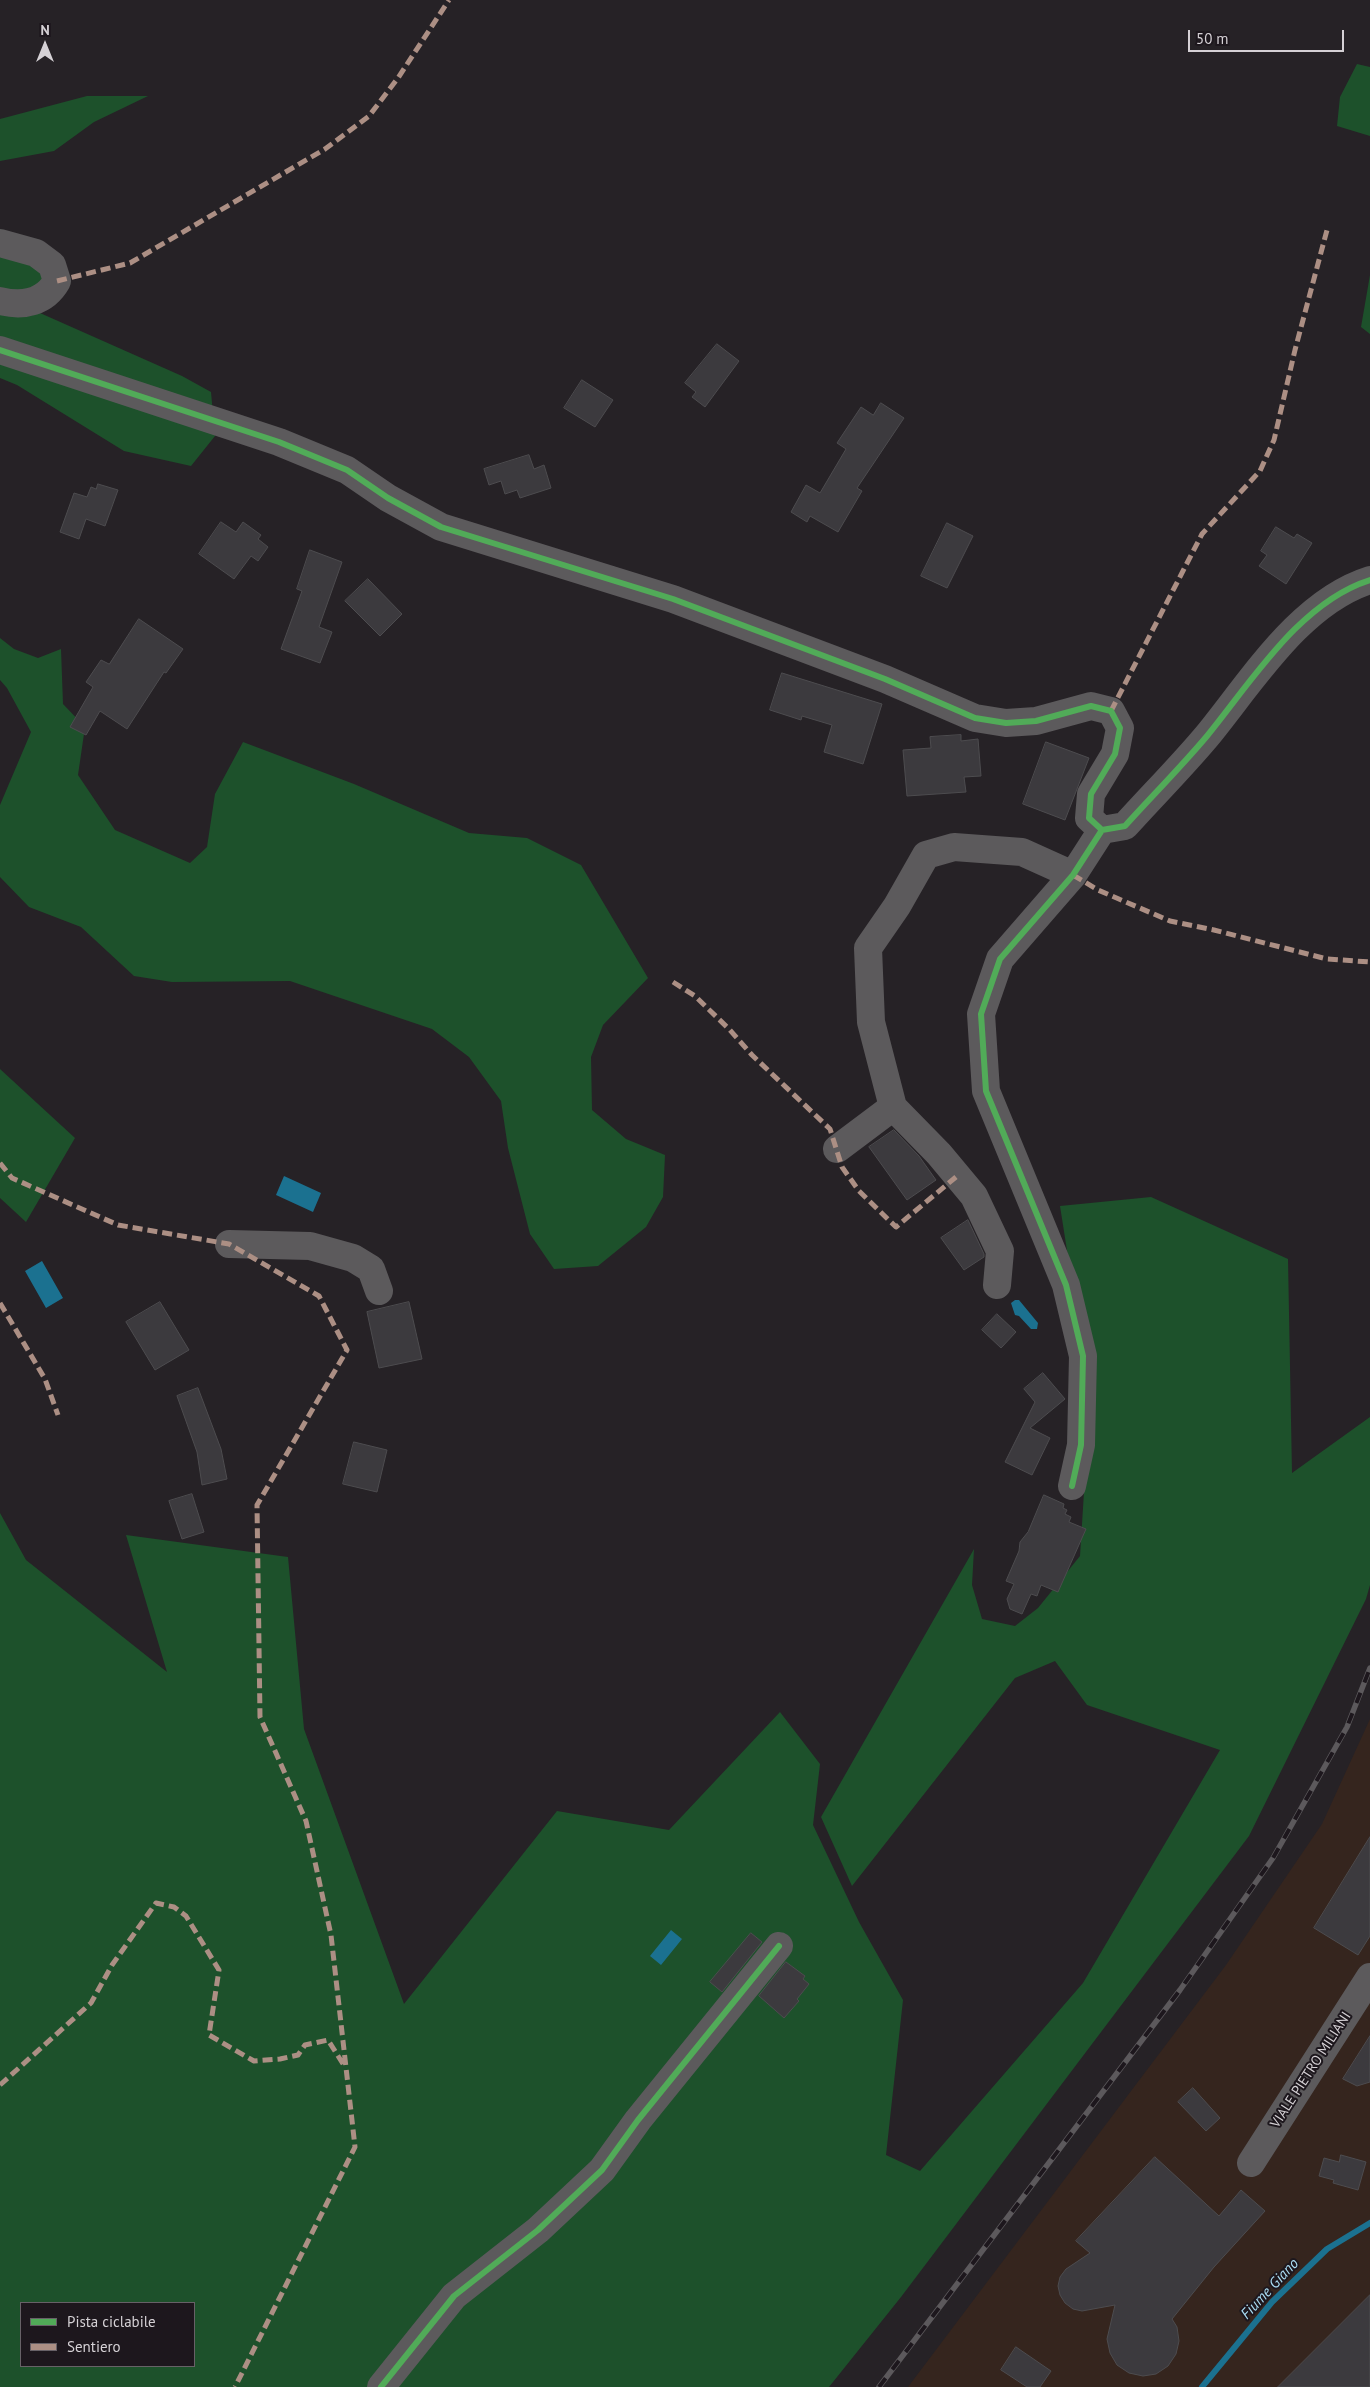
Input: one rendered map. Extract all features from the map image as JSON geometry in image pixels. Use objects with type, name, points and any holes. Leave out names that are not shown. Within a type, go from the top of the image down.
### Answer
[{"type":"street","points":[[0,243],[36,253],[52,265],[57,281],[50,293],[32,302],[0,301]]},
{"type":"street","points":[[0,350],[279,442],[346,470],[388,498],[441,527],[673,599],[885,679],[975,718],[1006,723],[1036,721],[1091,706],[1111,712],[1120,728],[1115,754],[1091,794],[1090,818],[1102,830]]},
{"type":"street","points":[[1072,1486],[1081,1445],[1083,1356],[1066,1285],[986,1091],[981,1014],[1000,959],[1073,874],[1102,830],[1125,826],[1206,737],[1300,622],[1350,587],[1370,580]]},
{"type":"street","points":[[997,1286],[1000,1251],[974,1196],[939,1154],[893,1107],[871,1022],[868,948],[897,906],[926,855],[954,847],[1022,852],[1073,874]]},
{"type":"street","points":[[837,1149],[893,1107]]},
{"type":"street","points":[[229,1244],[310,1246],[353,1258],[372,1269],[379,1291]]},
{"type":"street","points":[[381,2387],[454,2296],[538,2230],[602,2170],[656,2097],[778,1946]]},
{"type":"street","name":"VIALE PIETRO MILIANI","points":[[1251,2163],[1370,1977]]},
{"type":"shaded area","points":[[1370,1719],[1370,2387],[908,2387],[1226,1965],[1322,1824]]},
{"type":"green space","points":[[1357,64],[1370,67],[1370,136],[1337,126],[1340,97]]},
{"type":"green space","points":[[87,96],[148,96],[94,122],[54,151],[0,161],[0,119]]},
{"type":"green space","points":[[0,229],[44,247],[40,313],[182,376],[211,392],[215,436],[191,466],[124,451],[17,385],[0,378]]},
{"type":"green space","points":[[1370,275],[1370,334],[1361,327]]},
{"type":"green space","points":[[0,638],[14,649],[38,658],[61,649],[63,704],[85,727],[78,775],[115,830],[190,863],[207,847],[215,794],[243,742],[354,784],[469,833],[527,838],[581,865],[648,978],[603,1025],[591,1057],[592,1110],[626,1139],[665,1155],[663,1197],[646,1227],[598,1266],[554,1269],[530,1234],[508,1148],[501,1101],[469,1057],[432,1029],[290,981],[172,982],[134,976],[81,927],[29,907],[0,877],[0,805],[31,732],[7,688],[0,680]]},
{"type":"green space","points":[[0,1069],[75,1138],[26,1222],[0,1198]]},
{"type":"green space","points":[[1151,1197],[1288,1259],[1292,1473],[1370,1417],[1370,1585],[1366,1599],[1249,1836],[901,2297],[829,2387],[0,2387],[0,1513],[26,1560],[167,1672],[126,1535],[288,1557],[304,1729],[404,2004],[557,1811],[669,1830],[780,1712],[820,1764],[813,1825],[859,1922],[903,2000],[886,2155],[920,2171],[1083,1983],[1220,1750],[1087,1705],[1055,1661],[1015,1678],[852,1886],[821,1817],[974,1549],[972,1585],[982,1619],[1015,1626],[1038,1608],[1080,1556],[1090,1396],[1060,1206]]},
{"type":"water","points":[[284,1176],[321,1193],[313,1212],[276,1195]]},
{"type":"water","points":[[42,1261],[63,1298],[46,1308],[25,1271]]},
{"type":"water","points":[[1019,1300],[1038,1323],[1037,1329],[1031,1329],[1019,1316],[1015,1315],[1011,1303]]},
{"type":"water","points":[[671,1930],[682,1939],[661,1965],[650,1956]]},
{"type":"building","points":[[717,344],[739,361],[705,407],[692,397],[696,392],[685,383]]},
{"type":"building","points":[[582,380],[613,400],[595,427],[564,408]]},
{"type":"building","points":[[881,403],[904,418],[857,488],[862,491],[838,532],[810,516],[807,522],[791,512],[806,485],[820,493],[846,449],[837,443],[861,407],[873,415]]},
{"type":"building","points":[[529,455],[534,469],[544,465],[551,488],[520,498],[517,490],[505,494],[501,481],[489,485],[484,469]]},
{"type":"building","points":[[98,484],[118,490],[105,526],[86,519],[79,539],[60,532],[74,493],[87,497],[91,487],[96,489]]},
{"type":"building","points":[[221,522],[236,532],[243,522],[261,535],[258,539],[268,547],[258,561],[251,556],[234,579],[199,554]]},
{"type":"building","points":[[947,523],[973,536],[947,588],[921,576]]},
{"type":"building","points":[[1276,527],[1294,538],[1297,534],[1312,543],[1286,584],[1259,566],[1267,555],[1261,551]]},
{"type":"building","points":[[310,550],[342,562],[319,627],[332,632],[320,663],[281,649],[302,591],[297,589]]},
{"type":"building","points":[[368,579],[402,614],[380,636],[345,601]]},
{"type":"building","points":[[139,619],[183,649],[166,673],[164,672],[127,729],[100,711],[86,735],[70,727],[93,687],[86,682],[101,660],[109,664]]},
{"type":"building","points":[[782,673],[882,704],[863,764],[824,752],[832,725],[802,716],[801,720],[770,710]]},
{"type":"building","points":[[961,735],[961,741],[978,739],[981,776],[964,777],[966,792],[907,796],[903,750],[931,748],[930,737]]},
{"type":"building","points":[[1046,742],[1089,758],[1065,820],[1023,804]]},
{"type":"building","points":[[894,1130],[919,1156],[936,1180],[907,1200],[869,1147]]},
{"type":"building","points":[[968,1220],[984,1257],[964,1270],[941,1238]]},
{"type":"building","points":[[160,1302],[189,1350],[155,1370],[126,1322]]},
{"type":"building","points":[[409,1302],[422,1359],[379,1368],[367,1312]]},
{"type":"building","points":[[997,1314],[1016,1332],[1001,1348],[982,1330]]},
{"type":"building","points":[[1043,1373],[1065,1399],[1030,1428],[1050,1438],[1032,1475],[1005,1462],[1035,1402],[1024,1389]]},
{"type":"building","points":[[198,1388],[221,1449],[227,1479],[202,1485],[197,1452],[177,1396]]},
{"type":"building","points":[[354,1442],[387,1450],[377,1492],[343,1484]]},
{"type":"building","points":[[192,1494],[204,1532],[182,1539],[169,1501]]},
{"type":"building","points":[[1044,1495],[1064,1504],[1063,1508],[1067,1510],[1065,1514],[1071,1517],[1069,1522],[1086,1529],[1058,1592],[1041,1585],[1037,1596],[1031,1594],[1022,1614],[1010,1609],[1007,1599],[1014,1584],[1006,1581],[1019,1551],[1020,1542],[1028,1532]]},
{"type":"building","points":[[1370,1837],[1370,1936],[1358,1955],[1314,1928]]},
{"type":"building","points":[[751,1933],[762,1942],[722,1992],[710,1982]]},
{"type":"building","points":[[786,1962],[805,1976],[803,1979],[809,1984],[797,1999],[799,2001],[784,2018],[759,1996]]},
{"type":"building","points":[[1370,2036],[1370,2082],[1357,2086],[1343,2079]]},
{"type":"building","points":[[1193,2088],[1220,2118],[1206,2131],[1178,2102]]},
{"type":"building","points":[[1341,2155],[1366,2162],[1358,2190],[1333,2183],[1334,2180],[1319,2176],[1324,2158],[1339,2162]]},
{"type":"building","points":[[1155,2157],[1219,2216],[1241,2190],[1265,2211],[1214,2267],[1172,2319],[1177,2327],[1179,2341],[1176,2354],[1168,2366],[1156,2374],[1143,2376],[1129,2373],[1117,2365],[1110,2353],[1107,2339],[1115,2305],[1082,2311],[1073,2309],[1065,2303],[1060,2295],[1058,2286],[1060,2277],[1066,2269],[1090,2253],[1076,2241]]},
{"type":"building","points":[[1370,2295],[1370,2387],[1278,2387]]},
{"type":"building","points":[[1016,2347],[1051,2371],[1040,2387],[1027,2387],[1001,2370]]},
{"type":"waterway","name":"Fiume Giano","points":[[1202,2387],[1272,2302],[1327,2249],[1370,2223]]},
{"type":"railway","points":[[879,2387],[1180,1990],[1273,1858],[1347,1727],[1370,1668]]},
{"type":"marked path","points":[[57,281],[130,263],[325,149],[369,116],[398,78],[449,0]]},
{"type":"marked path","points":[[1111,711],[1202,534],[1260,471],[1274,440],[1295,350],[1327,230]]},
{"type":"marked path","points":[[1073,875],[1098,890],[1170,921],[1214,930],[1327,959],[1370,962]]},
{"type":"marked path","points":[[673,982],[695,996],[729,1029],[752,1055],[830,1129],[842,1167],[859,1191],[896,1227],[956,1177]]},
{"type":"marked path","points":[[0,1163],[12,1178],[118,1225],[229,1244],[319,1296],[347,1350],[257,1505],[260,1717],[306,1821],[331,1935],[355,2147],[235,2387]]},
{"type":"marked path","points":[[0,1303],[45,1379],[58,1415]]},
{"type":"marked path","points":[[0,2085],[91,2003],[112,1965],[156,1903],[174,1907],[186,1916],[219,1970],[209,2035],[254,2061],[280,2059],[298,2055],[305,2045],[328,2040],[345,2067]]},
{"type":"cycle path","points":[[0,350],[279,442],[347,470],[388,498],[441,527],[673,599],[885,679],[975,718],[1006,723],[1036,721],[1091,706],[1111,711],[1120,728],[1115,754],[1091,794],[1089,818],[1102,830],[1125,826],[1197,748],[1260,668],[1300,625],[1321,606],[1345,591],[1370,580]]},
{"type":"cycle path","points":[[1072,1486],[1081,1445],[1083,1356],[1066,1285],[986,1091],[981,1014],[1000,959],[1073,875],[1102,830]]},
{"type":"cycle path","points":[[381,2387],[454,2296],[538,2230],[602,2170],[638,2120],[779,1946]]}]
